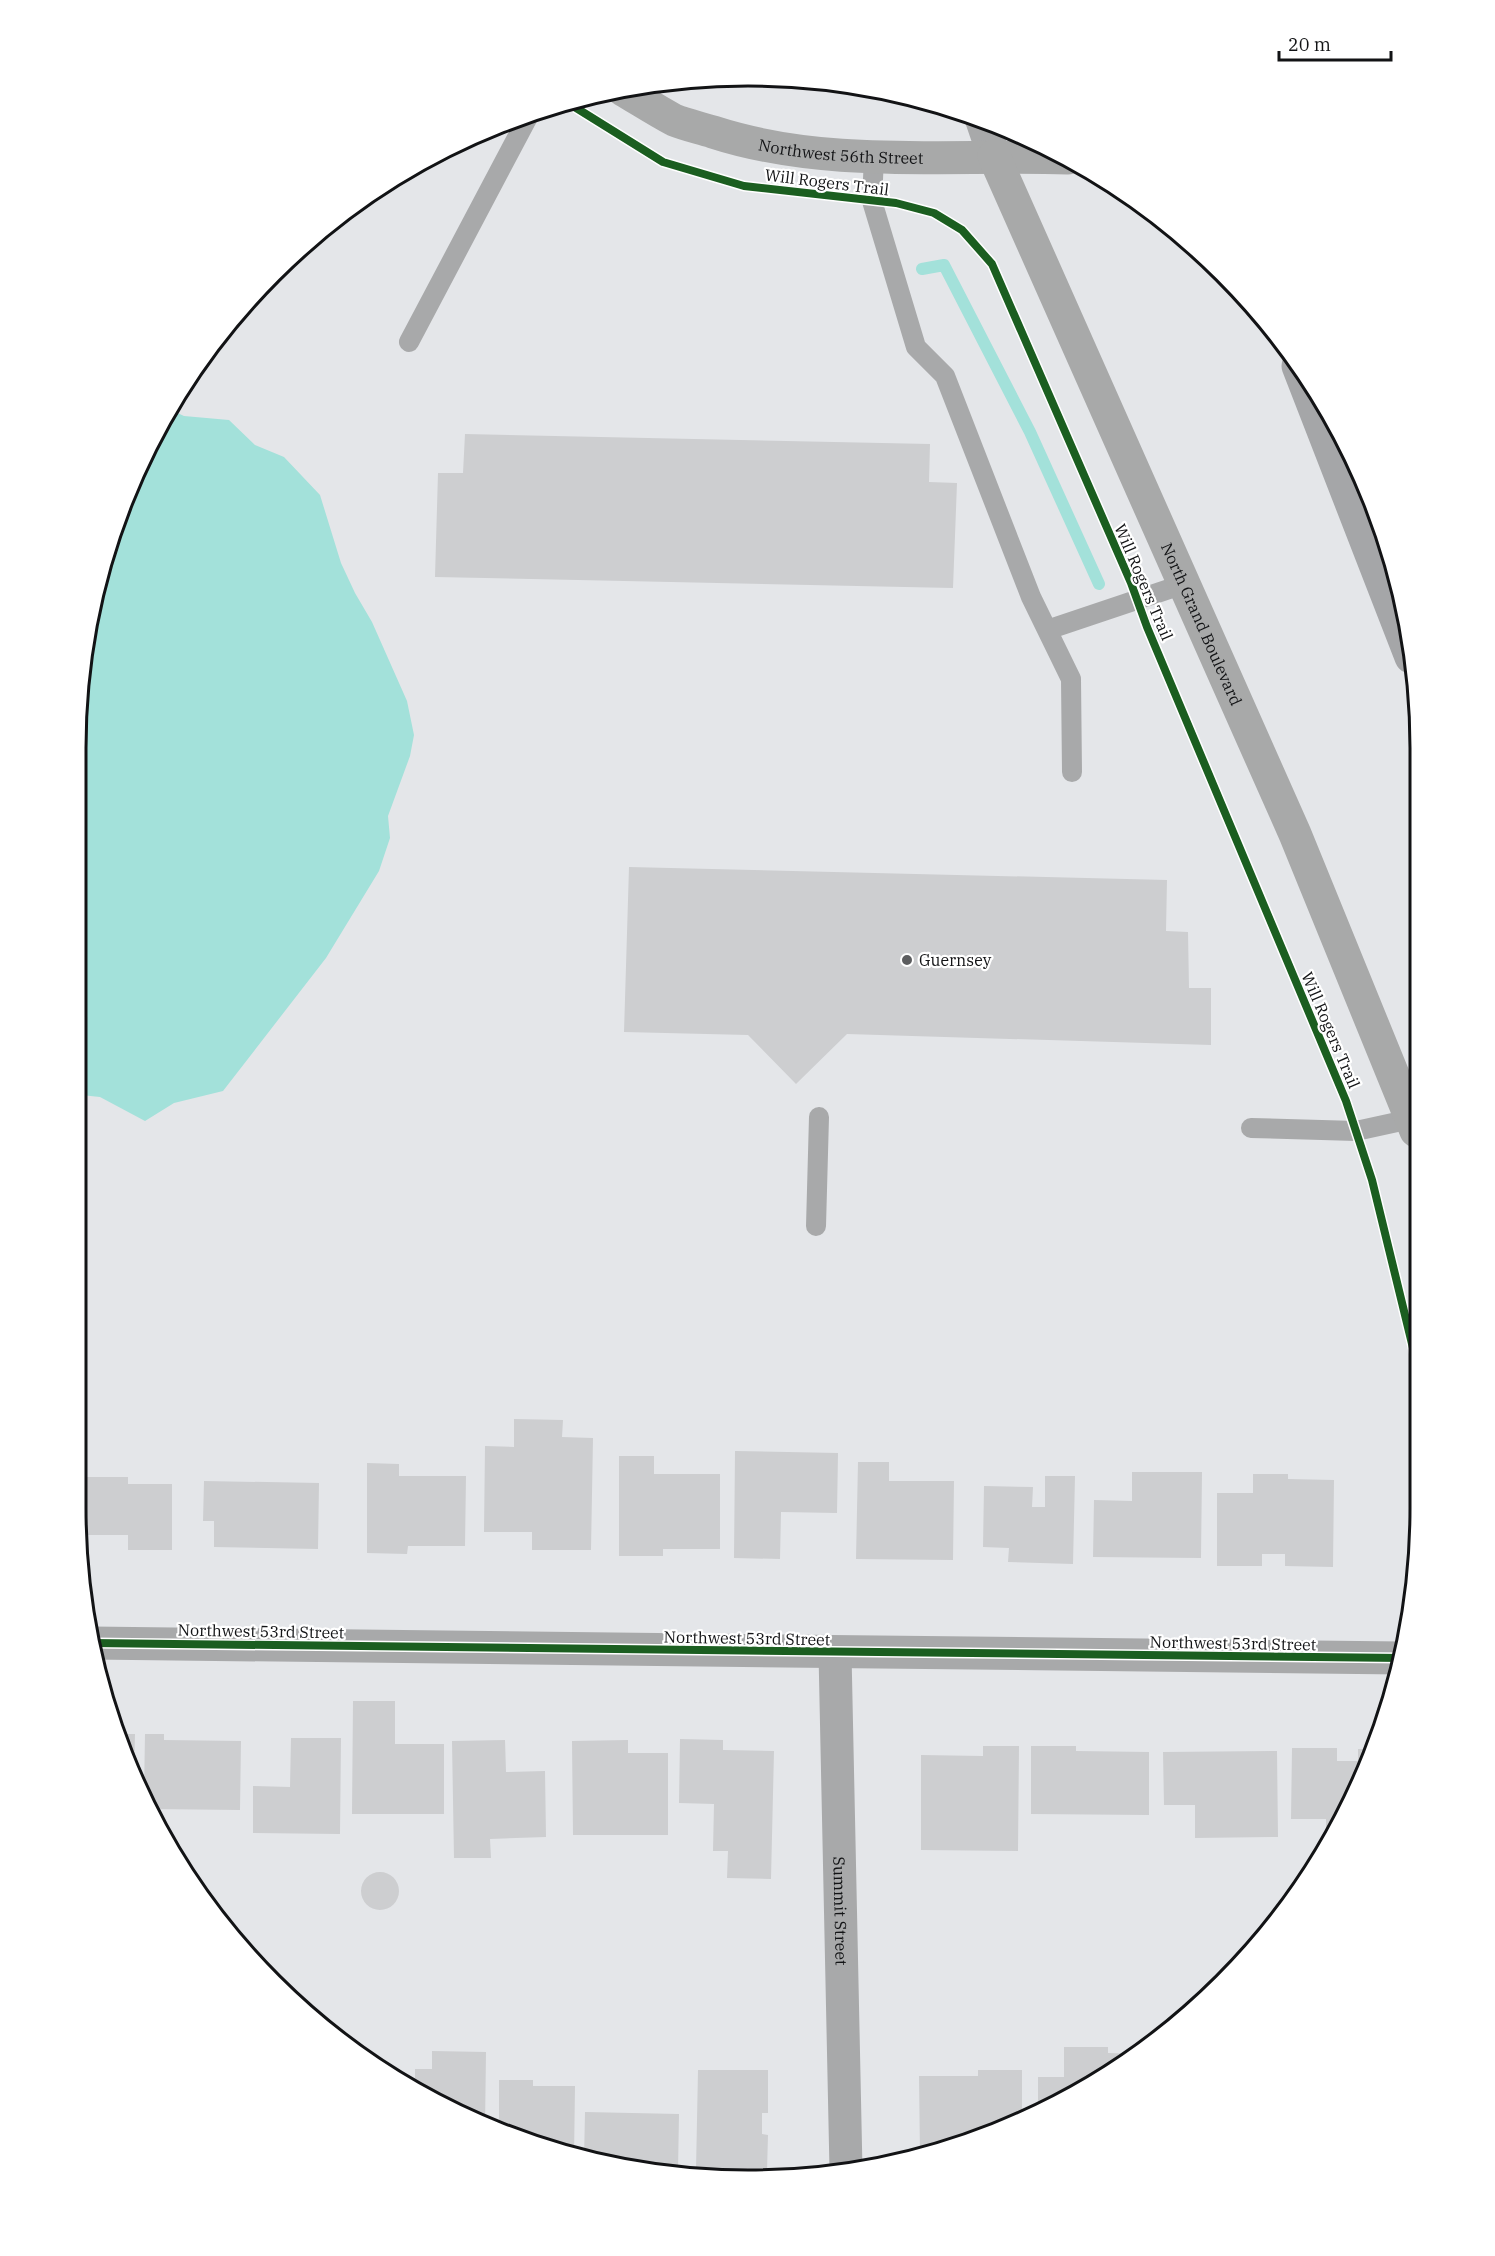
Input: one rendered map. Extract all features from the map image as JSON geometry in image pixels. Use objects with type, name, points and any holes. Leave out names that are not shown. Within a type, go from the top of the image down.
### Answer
[{"type":"highway","points":[[1312,402],[1398,623]]},
{"type":"street","name":"Northwest 56th Street","points":[[633,96],[676,120],[735,139],[799,151],[874,157],[1047,157]]},
{"type":"street","name":"North Grand Boulevard","points":[[985,130],[993,156],[1295,834],[1410,1115]]},
{"type":"street","name":"Northwest 53rd Street","points":[[99,1643],[1392,1658]]},
{"type":"street","name":"Summit Street","points":[[835,1653],[846,2163]]},
{"type":"lane","points":[[409,342],[524,125]]},
{"type":"lane","points":[[874,157],[872,201],[916,347],[945,376],[1031,597],[1071,679],[1072,772]]},
{"type":"lane","points":[[1047,630],[1184,585]]},
{"type":"lane","points":[[816,1226],[819,1117]]},
{"type":"lane","points":[[1251,1128],[1356,1131],[1410,1125]]},
{"type":"shaded area","points":[[176,412],[184,416],[229,420],[255,445],[284,457],[320,495],[341,563],[372,622],[407,701],[414,735],[410,756],[388,816],[390,838],[379,871],[326,958],[223,1091],[174,1103],[145,1121],[100,1097],[86,1096],[87,704],[98,618],[108,576],[136,494]]},
{"type":"building","points":[[465,434],[930,444],[929,482],[957,483],[953,588],[435,577],[438,473],[463,473]]},
{"type":"building","name":"Guernsey","points":[[629,867],[1167,880],[1166,931],[1188,932],[1189,988],[1211,988],[1211,1045],[847,1034],[796,1084],[748,1035],[624,1032]]},
{"type":"building","points":[[514,1419],[563,1420],[562,1437],[593,1438],[591,1550],[532,1550],[532,1532],[484,1532],[485,1446],[514,1447]]},
{"type":"building","points":[[735,1451],[838,1453],[837,1513],[781,1512],[780,1559],[734,1558]]},
{"type":"building","points":[[619,1456],[654,1456],[654,1474],[720,1474],[720,1549],[663,1549],[663,1556],[619,1556]]},
{"type":"building","points":[[858,1462],[889,1462],[889,1481],[954,1481],[953,1560],[856,1559]]},
{"type":"building","points":[[367,1463],[399,1464],[399,1476],[466,1476],[465,1546],[408,1546],[407,1554],[367,1553]]},
{"type":"building","points":[[1132,1472],[1202,1472],[1201,1558],[1093,1557],[1094,1500],[1132,1501]]},
{"type":"building","points":[[1253,1474],[1288,1474],[1288,1479],[1334,1480],[1333,1567],[1285,1566],[1285,1554],[1262,1554],[1262,1566],[1217,1566],[1217,1493],[1253,1493]]},
{"type":"building","points":[[1045,1476],[1075,1476],[1073,1564],[1008,1562],[1009,1548],[983,1547],[984,1486],[1033,1487],[1032,1507],[1045,1507]]},
{"type":"building","points":[[86,1477],[128,1477],[128,1484],[172,1484],[172,1550],[128,1550],[128,1535],[87,1535]]},
{"type":"building","points":[[204,1481],[319,1483],[318,1549],[214,1547],[214,1521],[203,1521]]},
{"type":"building","points":[[353,1701],[395,1701],[395,1744],[444,1744],[444,1814],[352,1814]]},
{"type":"building","points":[[126,1734],[135,1734],[134,1758]]},
{"type":"building","points":[[145,1734],[164,1734],[164,1740],[241,1741],[240,1810],[158,1809],[144,1780]]},
{"type":"building","points":[[291,1738],[341,1738],[340,1834],[253,1833],[253,1786],[290,1787]]},
{"type":"building","points":[[680,1739],[723,1740],[723,1750],[774,1751],[771,1879],[727,1878],[728,1851],[713,1851],[714,1804],[679,1803]]},
{"type":"building","points":[[505,1740],[506,1772],[545,1771],[546,1837],[490,1839],[491,1858],[454,1858],[452,1741]]},
{"type":"building","points":[[628,1740],[628,1753],[668,1753],[668,1835],[573,1835],[572,1741]]},
{"type":"building","points":[[983,1746],[1019,1746],[1018,1851],[921,1850],[921,1755],[983,1756]]},
{"type":"building","points":[[1031,1746],[1076,1746],[1076,1751],[1149,1752],[1149,1815],[1031,1814]]},
{"type":"building","points":[[1292,1748],[1337,1748],[1337,1761],[1358,1761],[1358,1749],[1364,1749],[1326,1830],[1326,1819],[1291,1819]]},
{"type":"building","points":[[1277,1751],[1278,1837],[1195,1838],[1195,1805],[1164,1805],[1163,1752]]},
{"type":"building","points":[[380,1872],[393,1878],[399,1891],[393,1904],[380,1910],[367,1904],[361,1891],[367,1878]]},
{"type":"building","points":[[1064,2047],[1108,2047],[1108,2053],[1123,2053],[1078,2082],[1038,2103],[1038,2077],[1064,2077]]},
{"type":"building","points":[[432,2051],[486,2052],[485,2116],[415,2081],[415,2069],[432,2069]]},
{"type":"building","points":[[698,2070],[768,2070],[768,2113],[762,2113],[762,2134],[768,2135],[767,2170],[696,2168]]},
{"type":"building","points":[[978,2070],[1022,2070],[1022,2110],[1001,2120],[920,2148],[919,2076],[978,2076]]},
{"type":"building","points":[[499,2080],[533,2080],[533,2086],[575,2086],[574,2147],[499,2122]]},
{"type":"building","points":[[585,2112],[679,2114],[678,2167],[618,2158],[584,2150]]},
{"type":"waterway","points":[[922,269],[944,265],[1030,432],[1099,584]]},
{"type":"cycle path","name":"Will Rogers Trail","points":[[576,108],[663,162],[744,186],[896,203],[934,213],[962,230],[992,264],[1131,583],[1147,627],[1346,1101],[1372,1180],[1410,1336]]},
{"type":"cycle path","points":[[99,1643],[1392,1658]]},
{"type":"place","name":"Guernsey","points":[[907,960]]}]
